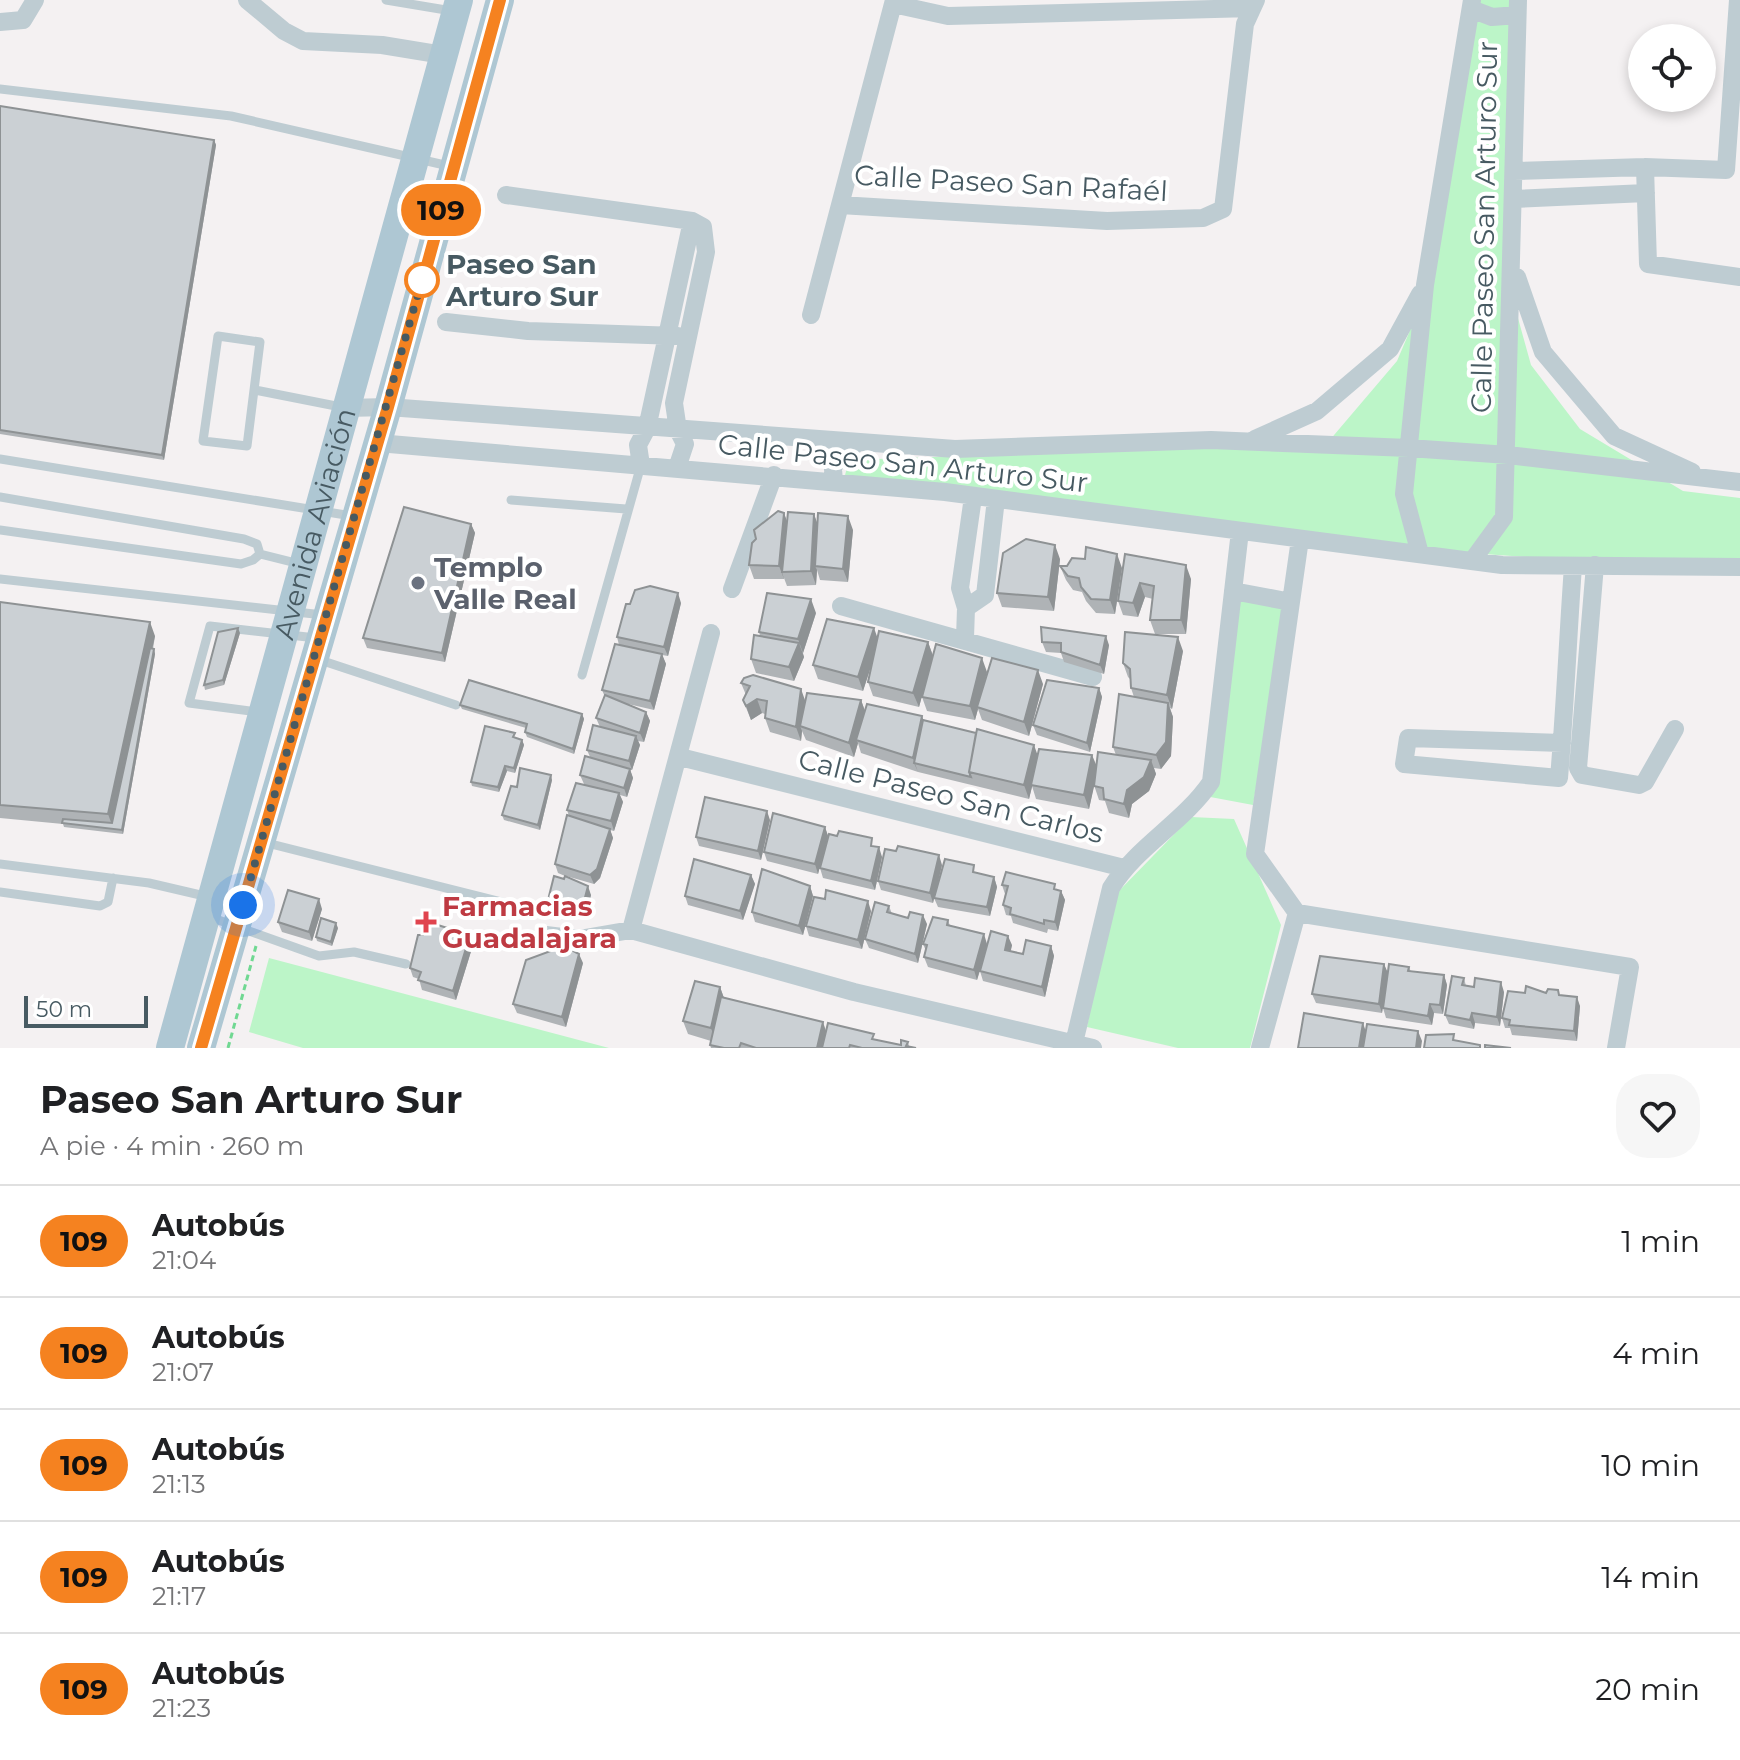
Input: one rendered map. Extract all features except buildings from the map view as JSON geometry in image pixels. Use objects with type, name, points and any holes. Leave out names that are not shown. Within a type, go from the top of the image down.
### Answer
[{"type":"main road","name":"Avenida Aviación","points":[[207,1047],[239,915],[378,443],[500,0]]},
{"type":"main road","name":"Avenida Aviación","points":[[170,1048],[457,6]]},
{"type":"street","points":[[0,22],[23,20],[35,0]]},
{"type":"street","points":[[247,0],[284,31],[303,41],[382,45],[443,55]]},
{"type":"street","points":[[1514,171],[1645,167],[1726,170],[1738,0]]},
{"type":"street","points":[[893,2],[948,16],[1254,4]]},
{"type":"street","name":"Calle Paseo San Rafaél","points":[[893,2],[840,205],[1107,221],[1203,218],[1223,209],[1245,24],[1254,4]]},
{"type":"street","points":[[1472,4],[1492,17],[1517,7]]},
{"type":"street","name":"Calle Paseo San Arturo Sur","points":[[1420,554],[1404,494],[1425,285],[1472,4]]},
{"type":"street","name":"Calle Paseo San Arturo Sur","points":[[1472,561],[1504,517],[1508,455],[1517,7]]},
{"type":"street","points":[[1645,167],[1648,264],[1740,277]]},
{"type":"street","points":[[1513,199],[1646,193]]},
{"type":"street","points":[[506,195],[692,221],[703,227],[706,252],[674,403],[678,430],[685,444],[677,468]]},
{"type":"street","points":[[811,315],[840,205]]},
{"type":"street","points":[[641,465],[638,445],[647,428],[692,221]]},
{"type":"street","points":[[1512,265],[1543,352],[1614,436],[1705,478]]},
{"type":"street","points":[[1249,441],[1317,411],[1390,349],[1425,285]]},
{"type":"street","points":[[446,322],[528,331],[687,337]]},
{"type":"street","name":"Calle Paseo San Arturo Sur","points":[[346,408],[388,407],[955,449],[1249,441],[1409,448],[1508,455],[1740,482]]},
{"type":"street","points":[[486,451],[488,415]]},
{"type":"street","name":"Calle Paseo San Arturo Sur","points":[[378,443],[774,475],[996,499],[1502,565],[1740,567]]},
{"type":"street","points":[[834,482],[833,469],[838,455],[856,444]]},
{"type":"street","points":[[732,589],[774,475]]},
{"type":"street","points":[[965,638],[966,608],[960,588],[973,497]]},
{"type":"street","points":[[966,608],[985,595],[996,499]]},
{"type":"street","name":"Calle Paseo San Carlos","points":[[680,757],[1124,868],[1194,807],[1211,782],[1240,531]]},
{"type":"street","points":[[1300,539],[1255,854],[1297,913],[1630,967],[1616,1048]]},
{"type":"street","points":[[1595,565],[1578,768],[1582,775],[1639,785],[1645,782],[1675,729]]},
{"type":"street","points":[[1562,743],[1408,738],[1404,764],[1559,778],[1562,743],[1573,566]]},
{"type":"street","points":[[1233,591],[1291,602]]},
{"type":"street","points":[[841,606],[965,638],[1093,677]]},
{"type":"street","points":[[631,930],[711,633]]},
{"type":"street","points":[[1074,1043],[1111,888],[1124,868]]},
{"type":"street","points":[[1260,1048],[1297,913]]},
{"type":"street","points":[[546,935],[579,939],[631,930],[854,992],[1093,1048]]},
{"type":"lane","points":[[386,0],[457,6]]},
{"type":"lane","points":[[0,89],[231,116],[453,167]]},
{"type":"lane","points":[[218,336],[260,342],[255,390],[247,446],[203,441],[218,336]]},
{"type":"lane","points":[[255,390],[346,408]]},
{"type":"lane","points":[[0,459],[356,516]]},
{"type":"lane","points":[[582,675],[626,509],[641,465]]},
{"type":"lane","points":[[0,497],[244,539],[257,544],[260,554]]},
{"type":"lane","points":[[511,500],[626,509]]},
{"type":"lane","points":[[0,530],[241,564],[260,554]]},
{"type":"lane","points":[[260,554],[303,565]]},
{"type":"lane","points":[[0,579],[287,624],[320,637],[456,705]]},
{"type":"lane","points":[[263,713],[189,703],[210,626],[287,624],[320,637]]},
{"type":"lane","points":[[260,841],[509,904]]},
{"type":"lane","points":[[0,864],[113,878],[239,915],[319,956],[354,952],[406,964]]},
{"type":"lane","points":[[0,892],[100,906],[108,902],[113,878]]},
{"type":"lane","points":[[210,907],[239,915]]},
{"type":"green space","points":[[1477,0],[1515,0],[1506,275],[1531,365],[1580,429],[1683,491],[1740,498],[1740,563],[1571,560],[1470,553],[844,479],[849,460],[1249,446],[1323,448],[1397,361],[1431,281]]},
{"type":"green space","points":[[1237,594],[1287,603],[1253,805],[1205,796]]},
{"type":"green space","points":[[1191,817],[1234,819],[1281,925],[1250,1048],[1178,1048],[1087,1027],[1113,897]]},
{"type":"green space","points":[[269,958],[609,1048],[303,1048],[249,1032]]},
{"type":"bus line","name":"109","points":[[201,1048],[388,407],[500,0]]},
{"type":"place","name":"Paseo San Arturo Sur","points":[[422,280]]},
{"type":"place","name":"Templo Valle Real","points":[[418,583]]},
{"type":"place","name":"Farmacias Guadalajara","points":[[426,922]]},
{"type":"route","points":[[243,905],[422,280]]}]
